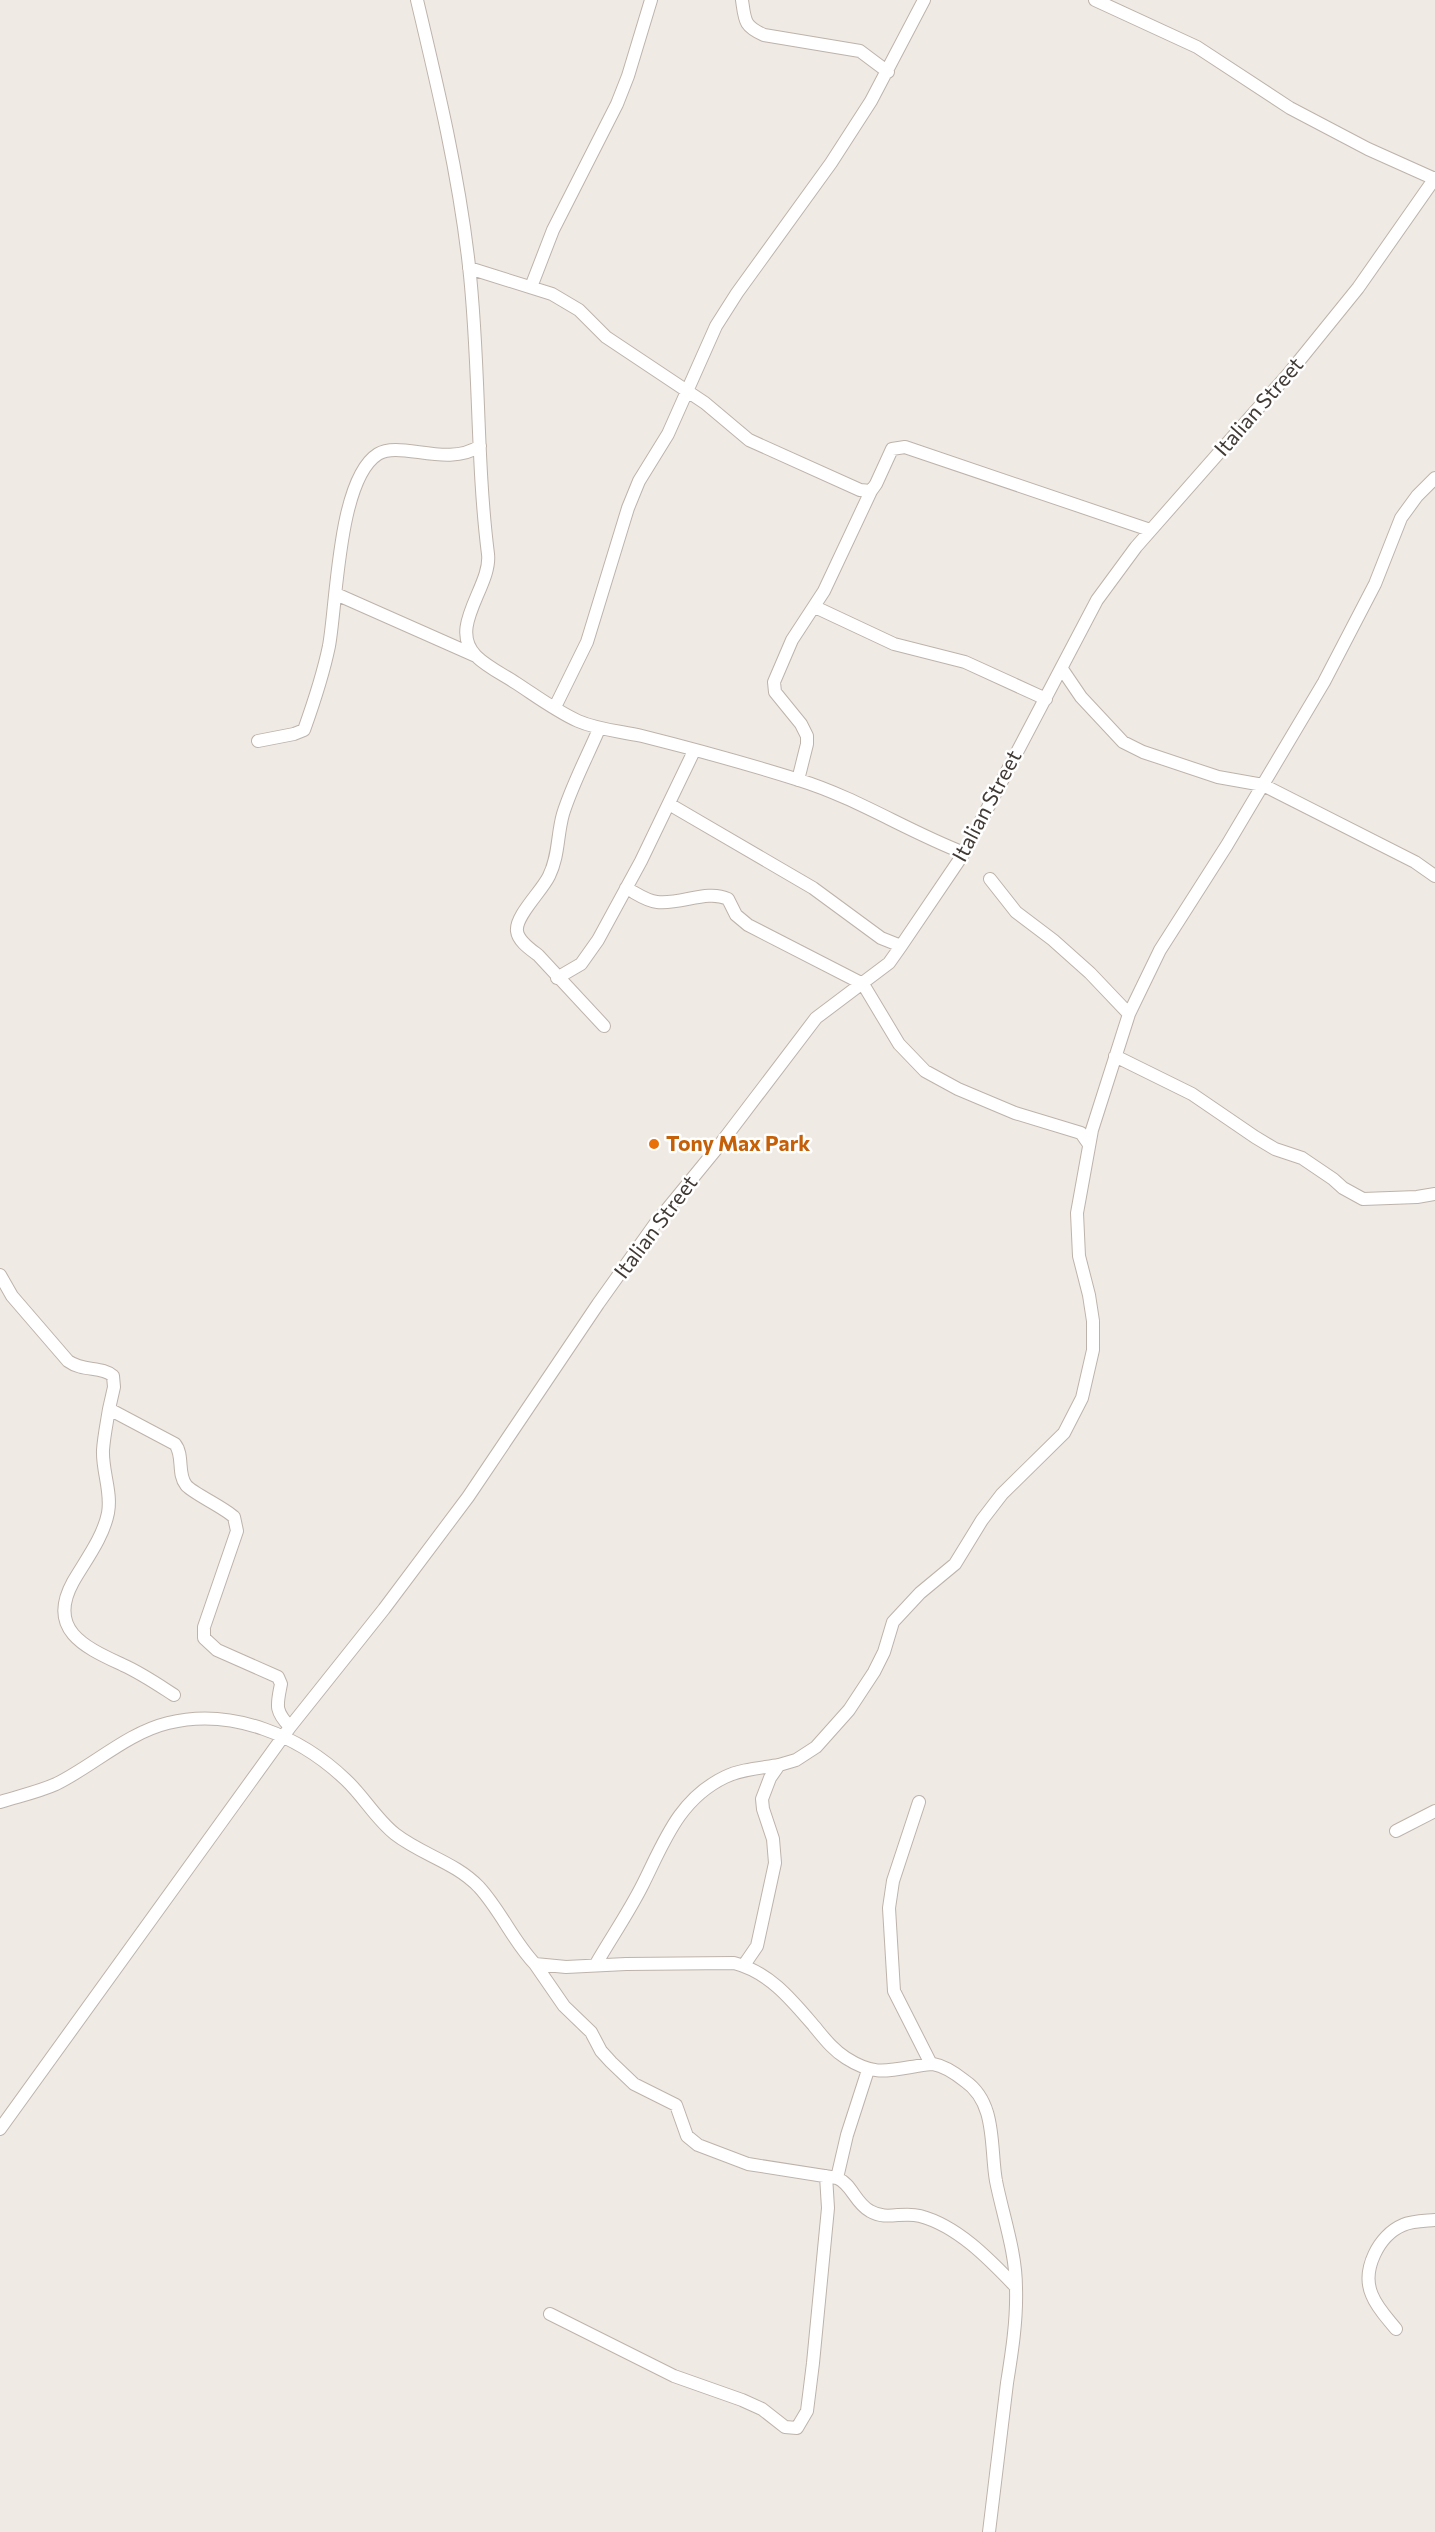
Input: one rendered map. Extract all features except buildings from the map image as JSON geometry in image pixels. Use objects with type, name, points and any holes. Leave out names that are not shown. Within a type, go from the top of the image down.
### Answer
[{"type":"street","points":[[417,0],[456,174],[469,268],[482,509],[489,567],[467,625],[471,648],[476,656]]},
{"type":"street","points":[[531,287],[553,230],[628,76],[651,0]]},
{"type":"street","points":[[742,0],[745,21],[754,30],[764,35],[860,51],[888,72]]},
{"type":"street","points":[[555,707],[587,642],[628,507],[639,482],[668,434],[716,326],[737,293],[831,163],[888,72],[924,0]]},
{"type":"street","points":[[1095,0],[1197,47],[1290,108],[1368,149],[1435,179]]},
{"type":"street","name":"Italian Street","points":[[0,2129],[286,1732],[384,1609],[468,1497],[655,1224],[718,1147],[816,1018],[889,963],[964,854],[1096,600],[1150,530],[1290,372],[1358,288],[1435,179]]},
{"type":"street","points":[[469,268],[552,294],[568,303],[606,337],[687,390],[749,440],[860,490],[871,491]]},
{"type":"street","points":[[258,741],[304,730],[322,676],[336,594],[341,545],[348,512],[361,474],[371,461],[387,451],[457,455],[471,453],[480,446]]},
{"type":"street","points":[[798,780],[807,736],[801,724],[781,701],[773,687],[792,640],[815,607],[892,449],[905,447],[998,481],[1150,530]]},
{"type":"street","points":[[596,1964],[641,1887],[671,1825],[701,1792],[726,1776],[796,1760],[816,1747],[849,1710],[874,1672],[884,1652],[893,1622],[920,1593],[956,1564],[982,1520],[1002,1494],[1064,1433],[1082,1398],[1093,1350],[1093,1321],[1079,1256],[1077,1213],[1088,1143],[1104,1085],[1129,1014],[1160,950],[1324,682],[1375,584],[1401,518],[1417,496],[1435,478]]},
{"type":"street","points":[[336,594],[476,656],[576,720],[599,729],[642,736],[840,794],[964,854]]},
{"type":"street","points":[[815,607],[894,644],[965,662],[1046,699]]},
{"type":"street","points":[[1062,669],[1081,697],[1123,742],[1143,752],[1218,777],[1263,785],[1414,862],[1435,876]]},
{"type":"street","points":[[599,729],[564,811],[554,867],[519,920],[517,929],[520,939],[604,1026]]},
{"type":"street","points":[[557,978],[581,964],[590,953],[626,888],[694,751]]},
{"type":"street","points":[[669,804],[813,888],[881,938],[901,946]]},
{"type":"street","points":[[990,879],[1016,912],[1053,940],[1090,973],[1129,1014]]},
{"type":"street","points":[[626,888],[651,901],[659,902],[685,901],[714,895],[728,899],[736,915],[748,925],[863,984],[899,1044],[925,1071],[958,1089],[1015,1113],[1081,1133],[1088,1143]]},
{"type":"street","points":[[1115,1056],[1192,1094],[1255,1137],[1275,1149],[1302,1158],[1363,1199],[1435,1194]]},
{"type":"street","points":[[0,1275],[12,1296],[68,1360],[80,1368],[103,1371],[113,1376],[114,1387],[103,1450],[109,1490],[108,1514],[96,1542],[68,1593],[65,1618],[70,1630],[82,1645],[138,1673],[174,1695]]},
{"type":"street","points":[[109,1409],[175,1444],[180,1453],[183,1482],[188,1488],[205,1496],[234,1517],[237,1531],[204,1627],[204,1638],[217,1650],[278,1677],[281,1684],[278,1709],[286,1732]]},
{"type":"street","points":[[0,1803],[57,1784],[133,1739],[166,1724],[202,1718],[229,1720],[286,1732],[346,1780],[396,1835],[464,1872],[493,1904],[524,1953],[535,1964],[564,2006],[591,2032],[601,2051],[634,2084],[676,2105],[684,2129],[693,2142],[748,2164],[831,2177],[845,2183],[869,2211],[884,2216],[908,2214],[919,2216],[945,2226],[989,2260],[1016,2288]]},
{"type":"street","points":[[744,1965],[757,1946],[774,1870],[773,1839],[763,1809],[762,1798],[770,1778],[779,1765]]},
{"type":"street","points":[[919,1802],[892,1881],[889,1908],[894,1991],[931,2064]]},
{"type":"street","points":[[1396,1831],[1435,1810]]},
{"type":"street","points":[[535,1964],[566,1967],[596,1964],[734,1963],[744,1965],[761,1972],[780,1989],[829,2044],[844,2057],[868,2070],[882,2072],[931,2064],[945,2067],[968,2082],[981,2096],[987,2111],[996,2181],[1011,2246],[1016,2288],[1014,2344],[989,2532]]},
{"type":"street","points":[[550,2314],[674,2376],[734,2397],[762,2409],[785,2427],[797,2428],[807,2411],[831,2177],[868,2070]]},
{"type":"street","points":[[1396,2329],[1371,2294],[1368,2280],[1370,2268],[1381,2242],[1392,2231],[1404,2224],[1435,2220]]},
{"type":"place","name":"Tony Max Park","points":[[654,1144]]}]
